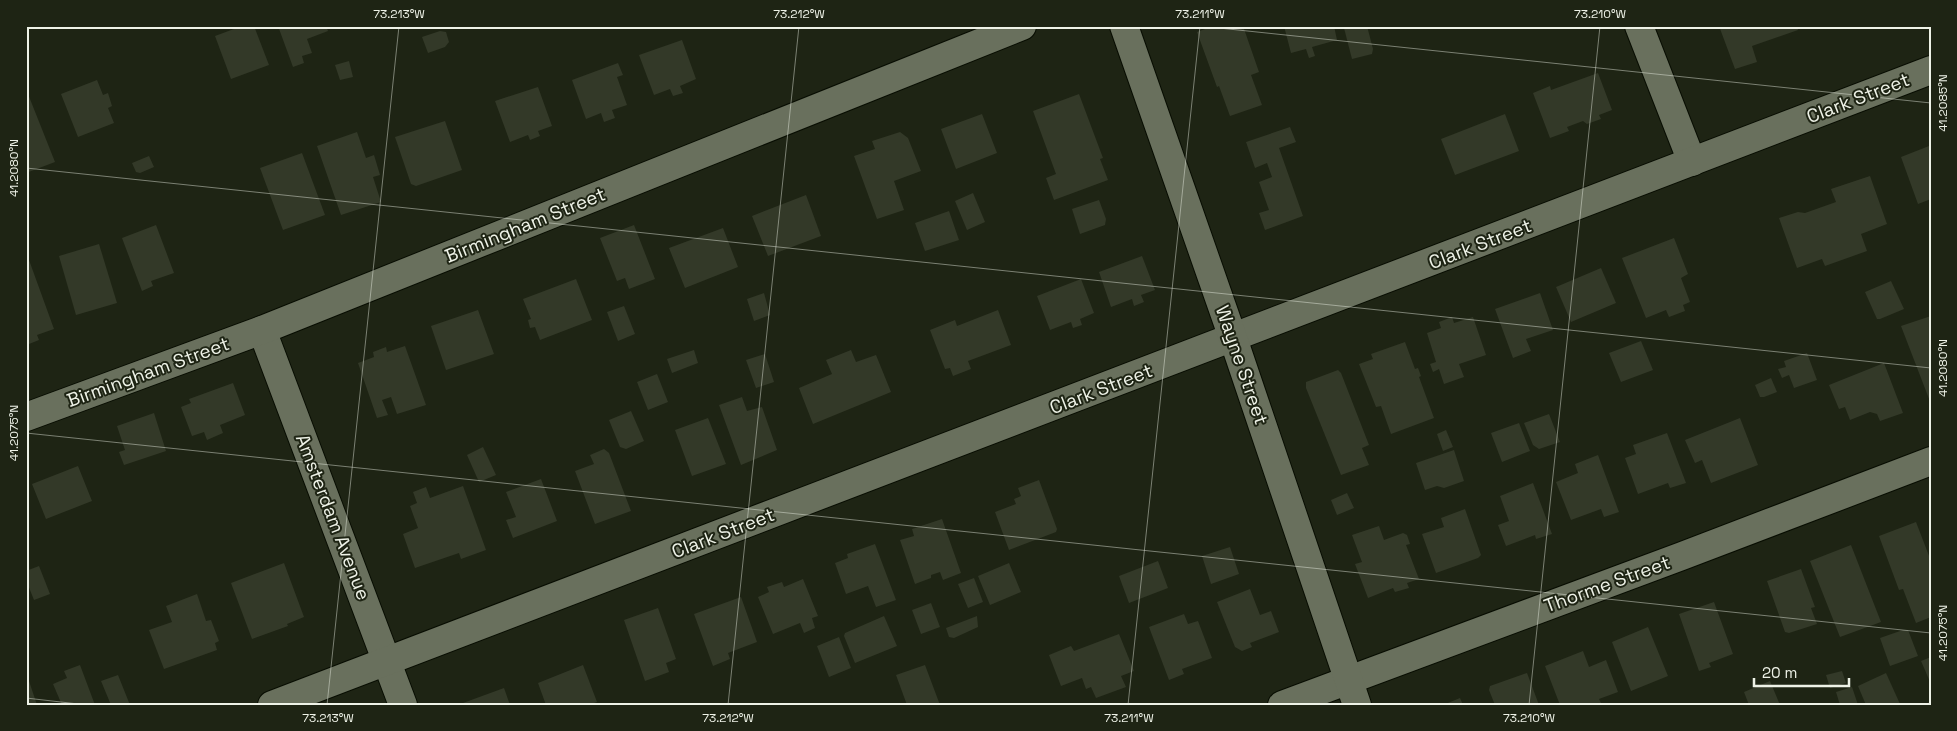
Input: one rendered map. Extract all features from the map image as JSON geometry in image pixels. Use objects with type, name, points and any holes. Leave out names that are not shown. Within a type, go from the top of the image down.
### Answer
[{"type":"street","name":"Birmingham Street","points":[[26,417],[262,330],[1022,26]]},
{"type":"street","name":"Wayne Street","points":[[1124,26],[1233,338],[1357,705]]},
{"type":"street","points":[[1639,26],[1692,162]]},
{"type":"street","name":"Clark Street","points":[[272,705],[1931,70]]},
{"type":"street","name":"Amsterdam Avenue","points":[[262,330],[403,705]]},
{"type":"street","name":"Thorme Street","points":[[1282,705],[1931,461]]},
{"type":"building","points":[[242,26],[254,26],[269,65],[231,79],[215,36]]},
{"type":"building","points":[[278,26],[326,26],[328,31],[307,39],[312,53],[302,56],[304,63],[293,67]]},
{"type":"building","points":[[1213,26],[1243,26],[1259,72],[1251,75],[1262,105],[1230,116],[1197,32]]},
{"type":"building","points":[[1284,26],[1334,26],[1337,40],[1312,47],[1315,56],[1309,58],[1306,49],[1291,53]]},
{"type":"building","points":[[1349,26],[1367,26],[1373,49],[1372,54],[1352,59],[1344,28]]},
{"type":"building","points":[[1719,26],[1797,26],[1798,30],[1752,46],[1757,62],[1735,69]]},
{"type":"building","points":[[440,31],[446,32],[449,42],[445,47],[428,53],[422,37]]},
{"type":"building","points":[[682,40],[696,79],[680,86],[683,93],[673,96],[670,89],[654,95],[639,55]]},
{"type":"building","points":[[349,61],[353,77],[340,80],[335,65]]},
{"type":"building","points":[[618,63],[623,75],[617,77],[627,105],[612,110],[615,118],[604,122],[601,113],[586,119],[572,80]]},
{"type":"building","points":[[1598,73],[1612,110],[1599,115],[1601,119],[1587,124],[1583,121],[1567,127],[1569,131],[1550,138],[1533,93],[1550,86],[1551,90]]},
{"type":"building","points":[[97,80],[103,95],[108,93],[112,106],[108,108],[114,123],[78,137],[61,94]]},
{"type":"building","points":[[538,87],[552,126],[538,131],[540,136],[530,140],[528,135],[510,142],[495,101]]},
{"type":"building","points":[[26,89],[55,162],[26,173]]},
{"type":"building","points":[[1079,94],[1103,158],[1100,159],[1108,180],[1054,200],[1046,178],[1056,174],[1033,111]]},
{"type":"building","points":[[982,114],[997,153],[956,169],[941,129]]},
{"type":"building","points":[[1505,114],[1519,151],[1455,175],[1441,139]]},
{"type":"building","points":[[445,121],[462,170],[416,186],[411,184],[395,137]]},
{"type":"building","points":[[1290,127],[1296,142],[1279,148],[1303,216],[1265,230],[1259,213],[1269,210],[1259,182],[1272,177],[1267,163],[1255,168],[1246,142]]},
{"type":"building","points":[[357,132],[366,158],[374,155],[380,175],[373,177],[381,202],[341,215],[317,146]]},
{"type":"building","points":[[900,132],[908,138],[921,171],[894,181],[904,210],[877,219],[854,156],[875,149],[872,141]]},
{"type":"building","points":[[1929,146],[1931,151],[1931,199],[1918,204],[1901,157]]},
{"type":"building","points":[[302,153],[325,215],[283,230],[260,168]]},
{"type":"building","points":[[149,156],[154,167],[140,173],[136,172],[132,163]]},
{"type":"building","points":[[1870,176],[1887,224],[1861,234],[1867,251],[1825,266],[1822,259],[1797,268],[1779,218],[1798,212],[1805,213],[1836,202],[1831,189]]},
{"type":"building","points":[[973,193],[985,222],[967,230],[955,201]]},
{"type":"building","points":[[806,195],[821,236],[768,256],[752,216]]},
{"type":"building","points":[[1099,200],[1106,219],[1105,225],[1080,234],[1072,209]]},
{"type":"building","points":[[949,211],[959,240],[925,251],[915,223]]},
{"type":"building","points":[[156,225],[174,273],[151,281],[153,286],[142,291],[122,238]]},
{"type":"building","points":[[634,225],[655,279],[629,289],[625,278],[617,281],[600,238]]},
{"type":"building","points":[[723,228],[738,267],[685,288],[669,248]]},
{"type":"building","points":[[1674,238],[1688,274],[1681,278],[1690,302],[1683,305],[1685,311],[1669,317],[1666,310],[1646,318],[1622,258]]},
{"type":"building","points":[[99,244],[117,303],[76,315],[59,256]]},
{"type":"building","points":[[1142,256],[1155,290],[1141,295],[1144,302],[1134,306],[1132,299],[1111,307],[1099,272]]},
{"type":"building","points":[[29,260],[54,329],[37,335],[39,340],[29,344],[26,339],[26,261]]},
{"type":"building","points":[[1601,268],[1616,303],[1571,322],[1556,287]]},
{"type":"building","points":[[576,279],[592,320],[540,340],[535,327],[530,328],[528,320],[531,319],[523,299]]},
{"type":"building","points":[[1081,279],[1094,313],[1080,319],[1082,325],[1073,328],[1071,322],[1050,330],[1037,296]]},
{"type":"building","points":[[1891,281],[1904,309],[1877,319],[1865,292]]},
{"type":"building","points":[[764,293],[770,315],[754,321],[747,299]]},
{"type":"building","points":[[1540,293],[1553,330],[1526,339],[1531,351],[1513,358],[1495,309]]},
{"type":"building","points":[[624,306],[635,334],[618,341],[607,312]]},
{"type":"building","points":[[478,310],[494,354],[446,370],[431,326]]},
{"type":"building","points":[[998,310],[1011,345],[968,361],[971,369],[953,376],[950,368],[945,369],[930,330],[955,320],[957,326]]},
{"type":"building","points":[[1931,316],[1931,404],[1901,326]]},
{"type":"building","points":[[1452,317],[1454,323],[1473,317],[1486,355],[1459,364],[1464,377],[1444,384],[1439,369],[1433,372],[1430,364],[1436,362],[1427,333],[1441,328],[1439,322]]},
{"type":"building","points":[[1641,341],[1653,370],[1621,382],[1609,353]]},
{"type":"building","points":[[1405,342],[1415,369],[1418,368],[1421,376],[1419,377],[1434,418],[1391,434],[1381,406],[1376,407],[1359,364],[1373,359],[1371,354]]},
{"type":"building","points":[[405,346],[426,405],[397,414],[391,397],[382,400],[388,415],[377,418],[358,363],[374,357],[373,352],[386,347],[387,352]]},
{"type":"building","points":[[694,350],[698,363],[672,373],[667,359]]},
{"type":"building","points":[[851,350],[856,362],[876,355],[891,392],[813,424],[799,388],[832,374],[826,360]]},
{"type":"building","points":[[1807,353],[1817,380],[1794,388],[1789,375],[1782,378],[1778,369],[1786,367],[1784,361]]},
{"type":"building","points":[[765,354],[774,382],[756,388],[746,360]]},
{"type":"building","points":[[1884,363],[1903,413],[1880,421],[1877,414],[1870,412],[1850,420],[1845,407],[1839,409],[1829,385]]},
{"type":"building","points":[[1338,370],[1341,373],[1369,445],[1362,448],[1369,465],[1341,475],[1306,388],[1306,382]]},
{"type":"building","points":[[657,374],[668,402],[648,410],[637,382]]},
{"type":"building","points":[[1771,378],[1777,392],[1760,397],[1755,385]]},
{"type":"building","points":[[233,383],[245,415],[220,425],[223,433],[207,440],[204,432],[192,436],[181,407],[191,403],[189,399]]},
{"type":"building","points":[[742,397],[747,411],[762,407],[777,450],[741,465],[719,405]]},
{"type":"building","points":[[631,411],[644,441],[626,449],[620,447],[609,420]]},
{"type":"building","points":[[154,413],[166,451],[124,465],[119,452],[125,450],[117,426]]},
{"type":"building","points":[[1549,414],[1560,442],[1539,449],[1533,445],[1524,423]]},
{"type":"building","points":[[708,418],[726,464],[692,476],[675,430]]},
{"type":"building","points":[[1740,418],[1758,465],[1711,483],[1702,460],[1695,463],[1685,440]]},
{"type":"building","points":[[1519,423],[1530,451],[1502,462],[1491,433]]},
{"type":"building","points":[[1446,430],[1453,447],[1443,451],[1437,434]]},
{"type":"building","points":[[1667,433],[1686,483],[1670,488],[1668,483],[1638,494],[1625,458],[1636,454],[1633,445]]},
{"type":"building","points":[[483,447],[496,475],[479,482],[467,455]]},
{"type":"building","points":[[604,449],[609,453],[631,511],[595,524],[575,471],[594,464],[590,455]]},
{"type":"building","points":[[1454,450],[1464,481],[1444,488],[1437,486],[1425,490],[1416,463]]},
{"type":"building","points":[[1598,455],[1619,512],[1604,517],[1601,509],[1571,520],[1556,482],[1578,473],[1575,464]]},
{"type":"building","points":[[78,466],[92,501],[46,519],[32,484]]},
{"type":"building","points":[[541,479],[557,521],[513,538],[506,520],[516,517],[506,492]]},
{"type":"building","points":[[1039,480],[1057,529],[1056,532],[1009,550],[995,512],[1016,504],[1014,499],[1021,496],[1018,488]]},
{"type":"building","points":[[1533,483],[1552,534],[1536,539],[1535,535],[1506,546],[1498,525],[1509,521],[1500,496]]},
{"type":"building","points":[[463,486],[486,550],[461,559],[459,553],[415,568],[403,534],[418,528],[410,506],[417,503],[413,492],[426,487],[430,498]]},
{"type":"building","points":[[1347,493],[1354,508],[1337,515],[1331,500]]},
{"type":"building","points":[[1465,509],[1481,555],[1478,558],[1436,573],[1422,534],[1444,527],[1441,518]]},
{"type":"building","points":[[942,519],[961,573],[943,580],[940,572],[931,575],[931,578],[915,584],[900,540],[914,536],[912,529]]},
{"type":"building","points":[[1916,522],[1931,561],[1931,617],[1916,623],[1903,589],[1899,590],[1879,536]]},
{"type":"building","points":[[1379,526],[1384,540],[1403,533],[1407,535],[1410,544],[1406,545],[1419,579],[1407,583],[1409,588],[1395,592],[1393,588],[1368,598],[1355,564],[1362,562],[1352,535]]},
{"type":"building","points":[[875,544],[896,600],[876,607],[868,586],[846,594],[835,563],[848,558],[847,554]]},
{"type":"building","points":[[1851,545],[1881,622],[1840,637],[1810,561]]},
{"type":"building","points":[[1230,547],[1239,574],[1211,584],[1202,556]]},
{"type":"building","points":[[1158,561],[1168,588],[1129,603],[1119,576]]},
{"type":"building","points":[[284,563],[304,617],[287,624],[288,626],[252,639],[231,583]]},
{"type":"building","points":[[1009,563],[1021,592],[990,605],[978,576]]},
{"type":"building","points":[[39,566],[50,594],[34,600],[26,580],[26,571]]},
{"type":"building","points":[[1801,569],[1815,607],[1811,608],[1817,624],[1789,633],[1785,632],[1767,581]]},
{"type":"building","points":[[974,578],[983,602],[968,608],[958,584]]},
{"type":"building","points":[[803,579],[818,616],[812,618],[815,628],[804,633],[800,623],[773,634],[758,597],[769,592],[767,587],[782,582],[784,587]]},
{"type":"building","points":[[1250,589],[1260,615],[1271,611],[1279,632],[1250,643],[1252,647],[1242,651],[1235,647],[1217,602]]},
{"type":"building","points":[[197,594],[206,621],[211,620],[219,641],[215,643],[217,650],[164,669],[149,630],[172,622],[166,606]]},
{"type":"building","points":[[741,597],[757,642],[728,653],[730,659],[713,666],[694,614]]},
{"type":"building","points":[[1714,602],[1733,654],[1709,663],[1711,667],[1699,671],[1679,614]]},
{"type":"building","points":[[931,603],[940,627],[921,634],[912,610]]},
{"type":"building","points":[[658,608],[676,659],[666,663],[669,672],[645,681],[624,620]]},
{"type":"building","points":[[1184,614],[1188,624],[1198,621],[1212,658],[1182,669],[1184,674],[1169,680],[1149,627]]},
{"type":"building","points":[[884,616],[897,646],[855,663],[844,636],[845,633]]},
{"type":"building","points":[[977,616],[978,627],[954,638],[949,637],[946,628]]},
{"type":"building","points":[[1648,627],[1668,676],[1631,691],[1612,642]]},
{"type":"building","points":[[1908,630],[1918,656],[1890,666],[1880,638]]},
{"type":"building","points":[[1119,634],[1134,671],[1121,676],[1126,687],[1096,698],[1091,687],[1086,689],[1082,678],[1061,686],[1049,655],[1071,646],[1074,651]]},
{"type":"building","points":[[839,637],[851,668],[829,677],[817,646]]},
{"type":"building","points":[[1583,651],[1589,667],[1606,660],[1618,692],[1599,699],[1602,705],[1560,705],[1545,666]]},
{"type":"building","points":[[1931,657],[1931,684],[1921,661]]},
{"type":"building","points":[[80,665],[95,705],[62,705],[53,684],[67,678],[64,671]]},
{"type":"building","points":[[583,665],[597,702],[588,705],[546,705],[538,683]]},
{"type":"building","points":[[925,665],[940,705],[907,705],[896,675]]},
{"type":"building","points":[[1842,671],[1846,683],[1830,688],[1826,675]]},
{"type":"building","points":[[1527,673],[1539,705],[1495,705],[1489,690],[1490,686]]},
{"type":"building","points":[[1886,673],[1900,704],[1866,705],[1858,686]]},
{"type":"building","points":[[27,675],[37,705],[26,705]]},
{"type":"building","points":[[118,675],[130,705],[111,705],[101,681]]},
{"type":"building","points":[[1770,681],[1780,705],[1749,705],[1744,692]]},
{"type":"building","points":[[1852,687],[1858,705],[1840,705],[1836,692]]},
{"type":"building","points":[[504,688],[510,705],[464,705],[463,703]]},
{"type":"building","points":[[1460,698],[1463,705],[1443,705]]}]
